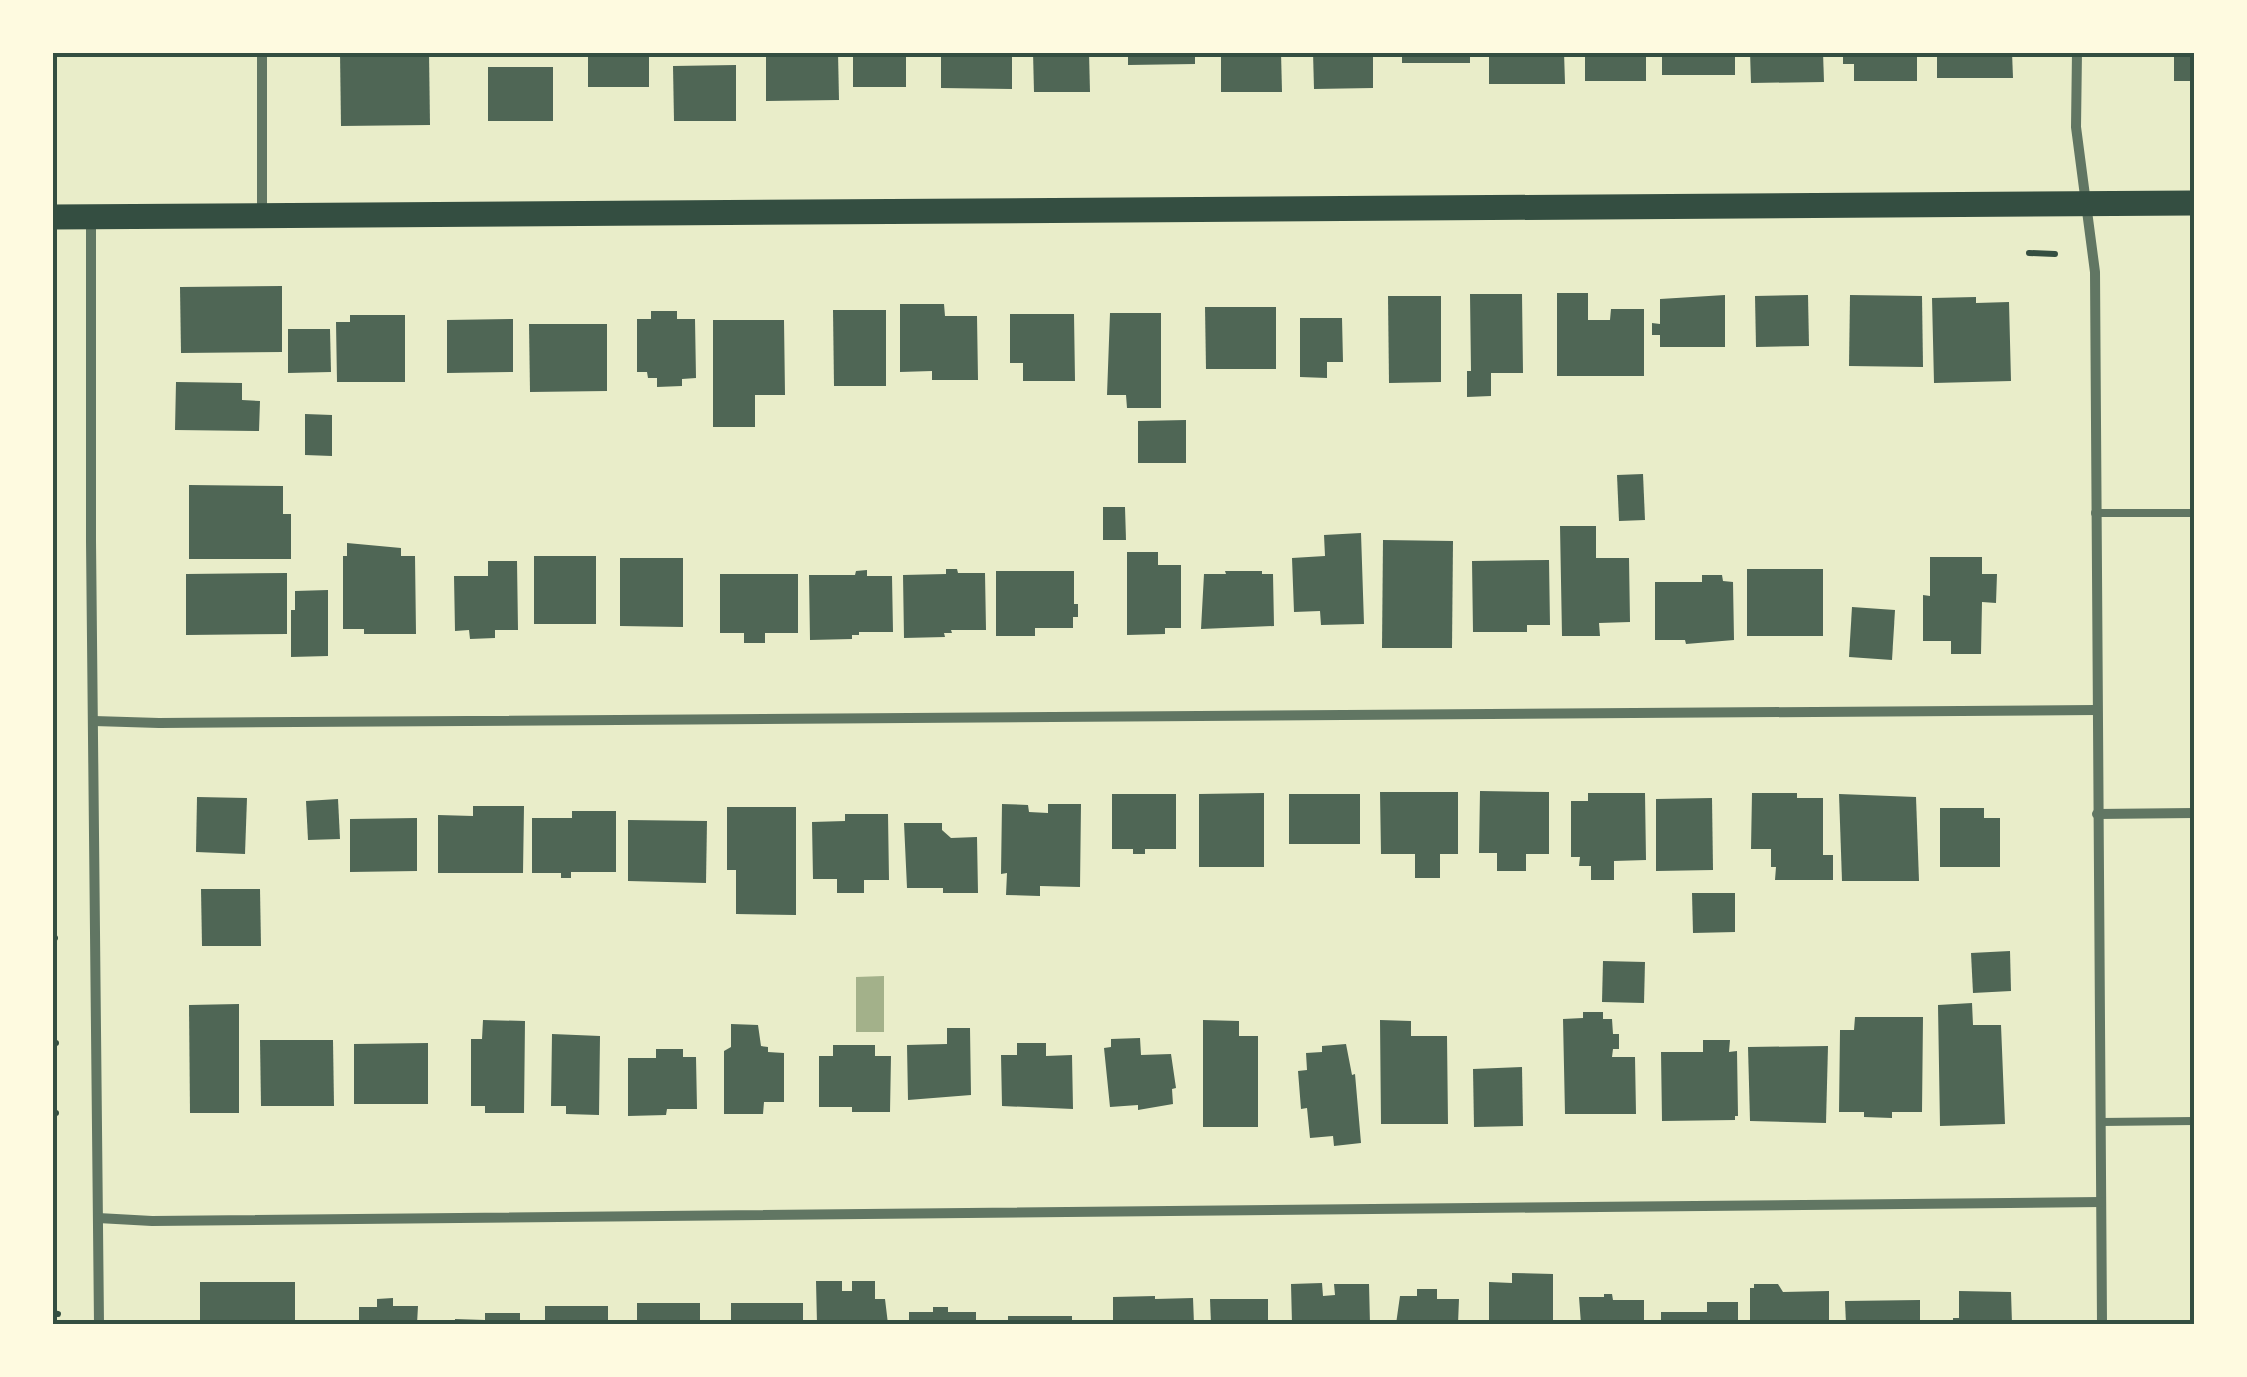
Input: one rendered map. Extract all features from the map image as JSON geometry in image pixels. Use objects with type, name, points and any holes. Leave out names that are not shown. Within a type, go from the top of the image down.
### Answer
[{"type":"main road","points":[[52,217],[2194,202]]},
{"type":"street","points":[[262,52],[262,215]]},
{"type":"street","points":[[2077,52],[2076,127],[2095,272],[2102,1324]]},
{"type":"street","points":[[92,216],[91,541],[99,1324]]},
{"type":"street","points":[[94,721],[159,724],[2096,710]]},
{"type":"street","points":[[2097,814],[2194,813]]},
{"type":"street","points":[[98,1218],[2101,1202]]},
{"type":"lane","points":[[2095,514],[2194,513]]},
{"type":"lane","points":[[2101,1122],[2194,1121]]},
{"type":"path","points":[[2029,253],[2055,254]]},
{"type":"shaded area","points":[[884,976],[884,1032],[856,1032],[856,977]]},
{"type":"building","points":[[340,52],[429,52],[430,125],[341,126]]},
{"type":"building","points":[[588,52],[649,52],[649,87],[588,87]]},
{"type":"building","points":[[766,52],[838,52],[839,100],[766,101]]},
{"type":"building","points":[[853,52],[906,52],[906,87],[853,87]]},
{"type":"building","points":[[941,52],[1012,52],[1012,89],[941,88]]},
{"type":"building","points":[[1033,52],[1089,52],[1090,92],[1034,92]]},
{"type":"building","points":[[1128,52],[1195,52],[1195,64],[1128,65]]},
{"type":"building","points":[[1221,52],[1281,52],[1282,92],[1221,92]]},
{"type":"building","points":[[1313,52],[1373,52],[1373,88],[1314,89]]},
{"type":"building","points":[[1402,52],[1470,52],[1470,63],[1402,63]]},
{"type":"building","points":[[1489,52],[1564,52],[1565,84],[1489,84]]},
{"type":"building","points":[[1585,52],[1646,52],[1646,81],[1585,81]]},
{"type":"building","points":[[1662,52],[1735,52],[1735,75],[1662,75]]},
{"type":"building","points":[[1750,52],[1823,52],[1824,82],[1751,83]]},
{"type":"building","points":[[1843,52],[1917,52],[1917,81],[1854,81],[1854,64],[1843,64]]},
{"type":"building","points":[[1937,52],[2012,52],[2013,78],[1937,78]]},
{"type":"building","points":[[2174,52],[2194,52],[2194,81],[2174,81]]},
{"type":"building","points":[[736,65],[736,121],[674,121],[673,66]]},
{"type":"building","points":[[488,67],[553,67],[553,121],[488,121]]},
{"type":"building","points":[[282,286],[282,352],[181,353],[180,287]]},
{"type":"building","points":[[1557,293],[1588,293],[1588,320],[1610,320],[1611,309],[1644,309],[1644,376],[1557,376]]},
{"type":"building","points":[[1470,294],[1522,294],[1523,373],[1491,373],[1491,396],[1467,397],[1467,371],[1471,371]]},
{"type":"building","points":[[1725,295],[1725,347],[1660,347],[1660,335],[1652,335],[1652,323],[1660,324],[1660,299]]},
{"type":"building","points":[[1808,295],[1809,346],[1756,347],[1755,296]]},
{"type":"building","points":[[1850,295],[1922,296],[1923,367],[1849,366]]},
{"type":"building","points":[[1388,296],[1441,296],[1441,382],[1389,383]]},
{"type":"building","points":[[1976,297],[1976,303],[2009,302],[2011,381],[1934,383],[1932,298]]},
{"type":"building","points":[[900,304],[944,304],[945,316],[977,316],[978,380],[932,380],[932,371],[900,372]]},
{"type":"building","points":[[1205,307],[1276,307],[1276,369],[1206,369]]},
{"type":"building","points":[[833,310],[886,310],[886,386],[834,386]]},
{"type":"building","points":[[651,311],[677,311],[677,319],[695,319],[696,378],[682,379],[682,386],[657,387],[657,378],[637,372],[637,319],[651,319]]},
{"type":"building","points":[[1110,313],[1161,313],[1161,408],[1127,408],[1126,395],[1107,395]]},
{"type":"building","points":[[1010,314],[1074,314],[1075,381],[1023,381],[1023,363],[1010,363]]},
{"type":"building","points":[[350,315],[405,315],[405,382],[337,382],[336,322],[350,322]]},
{"type":"building","points":[[1300,318],[1342,318],[1343,362],[1327,362],[1327,378],[1300,377]]},
{"type":"building","points":[[513,319],[513,372],[447,373],[447,320]]},
{"type":"building","points":[[713,320],[784,320],[785,395],[755,395],[755,427],[713,427]]},
{"type":"building","points":[[529,324],[607,324],[607,391],[530,392]]},
{"type":"building","points":[[288,329],[330,329],[331,372],[288,373]]},
{"type":"building","points":[[176,382],[242,383],[242,400],[260,401],[259,431],[175,430]]},
{"type":"building","points":[[305,414],[332,415],[332,456],[305,455]]},
{"type":"building","points":[[1186,420],[1186,463],[1138,463],[1138,421]]},
{"type":"building","points":[[1643,474],[1645,520],[1619,521],[1617,475]]},
{"type":"building","points":[[189,485],[283,486],[283,514],[291,514],[291,559],[189,559]]},
{"type":"building","points":[[1103,507],[1125,507],[1126,540],[1103,540]]},
{"type":"building","points":[[1560,526],[1596,526],[1596,558],[1629,558],[1630,622],[1599,623],[1600,636],[1562,636]]},
{"type":"building","points":[[1361,533],[1364,624],[1321,625],[1320,611],[1294,612],[1292,558],[1325,556],[1324,535]]},
{"type":"building","points":[[1383,540],[1453,541],[1452,648],[1382,648]]},
{"type":"building","points":[[347,543],[401,548],[401,556],[415,556],[416,634],[364,634],[364,629],[343,629],[343,556],[347,556]]},
{"type":"building","points":[[1127,552],[1158,552],[1158,565],[1181,565],[1181,628],[1165,628],[1165,634],[1127,635]]},
{"type":"building","points":[[534,556],[596,556],[596,624],[534,624]]},
{"type":"building","points":[[1930,557],[1982,557],[1982,574],[1997,574],[1996,603],[1982,602],[1981,654],[1951,654],[1951,641],[1923,641],[1923,595],[1930,596]]},
{"type":"building","points":[[620,558],[683,558],[683,627],[620,626]]},
{"type":"building","points":[[1549,560],[1550,625],[1527,625],[1527,632],[1473,632],[1472,561]]},
{"type":"building","points":[[488,561],[517,561],[518,630],[495,630],[495,638],[470,639],[469,630],[455,631],[454,576],[488,576]]},
{"type":"building","points":[[946,569],[985,573],[986,630],[951,630],[952,633],[944,633],[945,637],[904,638],[903,575],[946,574]]},
{"type":"building","points":[[1747,569],[1823,569],[1823,636],[1747,636]]},
{"type":"building","points":[[867,570],[867,576],[892,576],[893,632],[859,632],[852,639],[810,640],[809,575],[855,575],[856,571]]},
{"type":"building","points":[[996,571],[1074,571],[1078,617],[1073,617],[1073,628],[1035,628],[1035,636],[996,636]]},
{"type":"building","points":[[1225,571],[1273,574],[1274,626],[1201,629],[1204,574],[1226,574]]},
{"type":"building","points":[[287,573],[287,634],[186,635],[186,574]]},
{"type":"building","points":[[720,574],[798,574],[798,633],[765,633],[765,643],[744,643],[744,633],[720,633]]},
{"type":"building","points":[[1702,575],[1722,575],[1723,581],[1733,582],[1734,640],[1686,644],[1685,640],[1655,640],[1655,582],[1702,582]]},
{"type":"building","points":[[328,590],[328,656],[291,657],[295,591]]},
{"type":"building","points":[[1852,607],[1895,610],[1892,660],[1849,657]]},
{"type":"building","points":[[1480,791],[1549,792],[1549,854],[1526,854],[1526,871],[1497,871],[1497,853],[1479,853]]},
{"type":"building","points":[[1380,792],[1458,792],[1458,854],[1440,854],[1440,878],[1415,878],[1415,854],[1381,854]]},
{"type":"building","points":[[1264,793],[1264,867],[1199,867],[1199,794]]},
{"type":"building","points":[[1588,793],[1645,793],[1646,860],[1614,861],[1614,880],[1591,880],[1591,866],[1579,866],[1580,857],[1571,857],[1571,801],[1588,801]]},
{"type":"building","points":[[1752,793],[1797,793],[1797,798],[1823,798],[1823,855],[1833,855],[1833,880],[1775,880],[1771,849],[1751,849]]},
{"type":"building","points":[[1112,794],[1176,794],[1176,849],[1145,849],[1145,854],[1133,854],[1133,849],[1112,849]]},
{"type":"building","points":[[1289,794],[1360,794],[1360,844],[1289,844]]},
{"type":"building","points":[[1839,794],[1916,797],[1919,881],[1842,881]]},
{"type":"building","points":[[197,797],[247,798],[245,854],[196,852]]},
{"type":"building","points":[[1712,798],[1713,870],[1656,871],[1656,799]]},
{"type":"building","points":[[338,799],[340,839],[308,840],[306,801]]},
{"type":"building","points":[[1002,804],[1028,805],[1029,812],[1048,813],[1048,804],[1081,804],[1080,887],[1040,886],[1040,896],[1006,895],[1007,873],[1001,874]]},
{"type":"building","points":[[473,806],[524,806],[523,873],[438,873],[438,815],[473,816]]},
{"type":"building","points":[[727,807],[796,807],[796,915],[736,914],[736,870],[727,870]]},
{"type":"building","points":[[1940,808],[1984,808],[1984,818],[2000,818],[2000,867],[1940,867]]},
{"type":"building","points":[[572,811],[616,811],[616,872],[571,872],[571,878],[561,878],[561,873],[532,873],[532,818],[572,818]]},
{"type":"building","points":[[845,814],[888,814],[889,880],[864,880],[864,893],[837,893],[837,879],[813,879],[812,822],[845,821]]},
{"type":"building","points":[[417,818],[417,871],[350,872],[350,819]]},
{"type":"building","points":[[628,820],[707,821],[706,883],[628,881]]},
{"type":"building","points":[[904,823],[942,823],[942,830],[951,838],[977,837],[978,893],[907,888]]},
{"type":"building","points":[[201,889],[260,889],[261,946],[202,946]]},
{"type":"building","points":[[1692,893],[1735,893],[1735,932],[1693,933]]},
{"type":"building","points":[[2010,951],[2011,991],[1973,993],[1971,953]]},
{"type":"building","points":[[1603,961],[1645,962],[1644,1003],[1602,1002]]},
{"type":"building","points":[[1972,1003],[1973,1025],[2001,1025],[2005,1124],[1940,1126],[1938,1005]]},
{"type":"building","points":[[239,1004],[239,1113],[190,1113],[189,1005]]},
{"type":"building","points":[[1583,1012],[1603,1012],[1603,1019],[1612,1019],[1613,1034],[1619,1034],[1619,1049],[1613,1049],[1612,1057],[1635,1057],[1636,1114],[1565,1114],[1563,1019],[1583,1018]]},
{"type":"building","points":[[1855,1017],[1923,1017],[1922,1112],[1892,1112],[1892,1118],[1839,1112],[1840,1030],[1854,1030]]},
{"type":"building","points":[[483,1020],[525,1021],[524,1113],[485,1113],[485,1106],[471,1106],[471,1039],[482,1039]]},
{"type":"building","points":[[1203,1020],[1239,1021],[1239,1036],[1258,1036],[1258,1127],[1203,1127]]},
{"type":"building","points":[[1380,1020],[1411,1021],[1411,1036],[1447,1036],[1448,1124],[1381,1124]]},
{"type":"building","points":[[731,1024],[758,1025],[761,1046],[768,1047],[768,1052],[784,1053],[784,1102],[764,1102],[763,1114],[724,1114],[724,1051],[731,1047]]},
{"type":"building","points":[[947,1028],[970,1028],[971,1095],[908,1100],[907,1045],[947,1044]]},
{"type":"building","points":[[552,1034],[600,1036],[599,1115],[566,1114],[566,1106],[551,1106]]},
{"type":"building","points":[[1140,1038],[1141,1055],[1171,1054],[1176,1088],[1172,1089],[1173,1104],[1138,1110],[1138,1105],[1110,1107],[1104,1048],[1111,1047],[1111,1039]]},
{"type":"building","points":[[260,1040],[333,1040],[334,1106],[261,1106]]},
{"type":"building","points":[[1703,1040],[1730,1040],[1729,1052],[1737,1051],[1738,1116],[1735,1120],[1662,1121],[1661,1052],[1703,1052]]},
{"type":"building","points":[[428,1043],[428,1104],[354,1104],[354,1044]]},
{"type":"building","points":[[1017,1043],[1046,1043],[1046,1056],[1072,1055],[1073,1109],[1002,1106],[1001,1055],[1017,1055]]},
{"type":"building","points":[[1346,1044],[1352,1075],[1355,1074],[1361,1143],[1334,1146],[1333,1136],[1310,1138],[1307,1108],[1301,1109],[1298,1071],[1307,1070],[1306,1053],[1322,1052],[1322,1046]]},
{"type":"building","points":[[833,1045],[875,1045],[875,1056],[891,1056],[890,1112],[819,1107],[819,1056],[833,1056]]},
{"type":"building","points":[[1828,1046],[1826,1123],[1750,1121],[1748,1047]]},
{"type":"building","points":[[656,1049],[683,1049],[683,1057],[696,1057],[697,1109],[667,1109],[666,1115],[628,1116],[628,1058],[656,1058]]},
{"type":"building","points":[[1522,1067],[1523,1126],[1474,1127],[1473,1069]]},
{"type":"building","points":[[1512,1273],[1553,1274],[1553,1324],[1489,1324],[1489,1282],[1512,1283]]},
{"type":"building","points":[[816,1281],[842,1281],[842,1291],[852,1291],[852,1281],[875,1281],[875,1299],[885,1299],[888,1324],[817,1324]]},
{"type":"building","points":[[200,1282],[295,1282],[295,1324],[200,1324]]},
{"type":"building","points":[[1322,1283],[1323,1296],[1335,1295],[1334,1284],[1369,1284],[1370,1324],[1292,1324],[1291,1284]]},
{"type":"building","points":[[1754,1284],[1778,1284],[1783,1292],[1829,1291],[1829,1324],[1750,1324],[1750,1288]]},
{"type":"building","points":[[1417,1289],[1437,1289],[1437,1299],[1459,1299],[1458,1324],[1396,1324],[1400,1296],[1417,1296]]},
{"type":"building","points":[[1959,1291],[2011,1292],[2012,1324],[1953,1324],[1953,1318],[1959,1318]]},
{"type":"building","points":[[1612,1294],[1613,1300],[1644,1300],[1644,1324],[1581,1324],[1579,1297]]},
{"type":"building","points":[[1113,1297],[1193,1298],[1194,1324],[1113,1324]]},
{"type":"building","points":[[393,1298],[393,1306],[418,1306],[417,1324],[359,1324],[359,1307],[377,1307],[377,1299]]},
{"type":"building","points":[[1210,1299],[1268,1299],[1268,1324],[1211,1324]]},
{"type":"building","points":[[1920,1300],[1920,1324],[1846,1324],[1845,1301]]},
{"type":"building","points":[[1707,1302],[1738,1302],[1738,1324],[1661,1324],[1661,1312],[1707,1312]]},
{"type":"building","points":[[637,1303],[700,1303],[700,1324],[637,1324]]},
{"type":"building","points":[[731,1303],[803,1303],[803,1324],[731,1324]]},
{"type":"building","points":[[545,1306],[608,1306],[608,1324],[545,1324]]},
{"type":"building","points":[[933,1307],[948,1307],[948,1312],[976,1312],[976,1324],[909,1324],[909,1312],[933,1312]]},
{"type":"building","points":[[485,1313],[520,1313],[520,1324],[455,1324],[455,1319],[485,1320]]},
{"type":"building","points":[[1008,1316],[1072,1316],[1072,1324],[1008,1324]]}]
